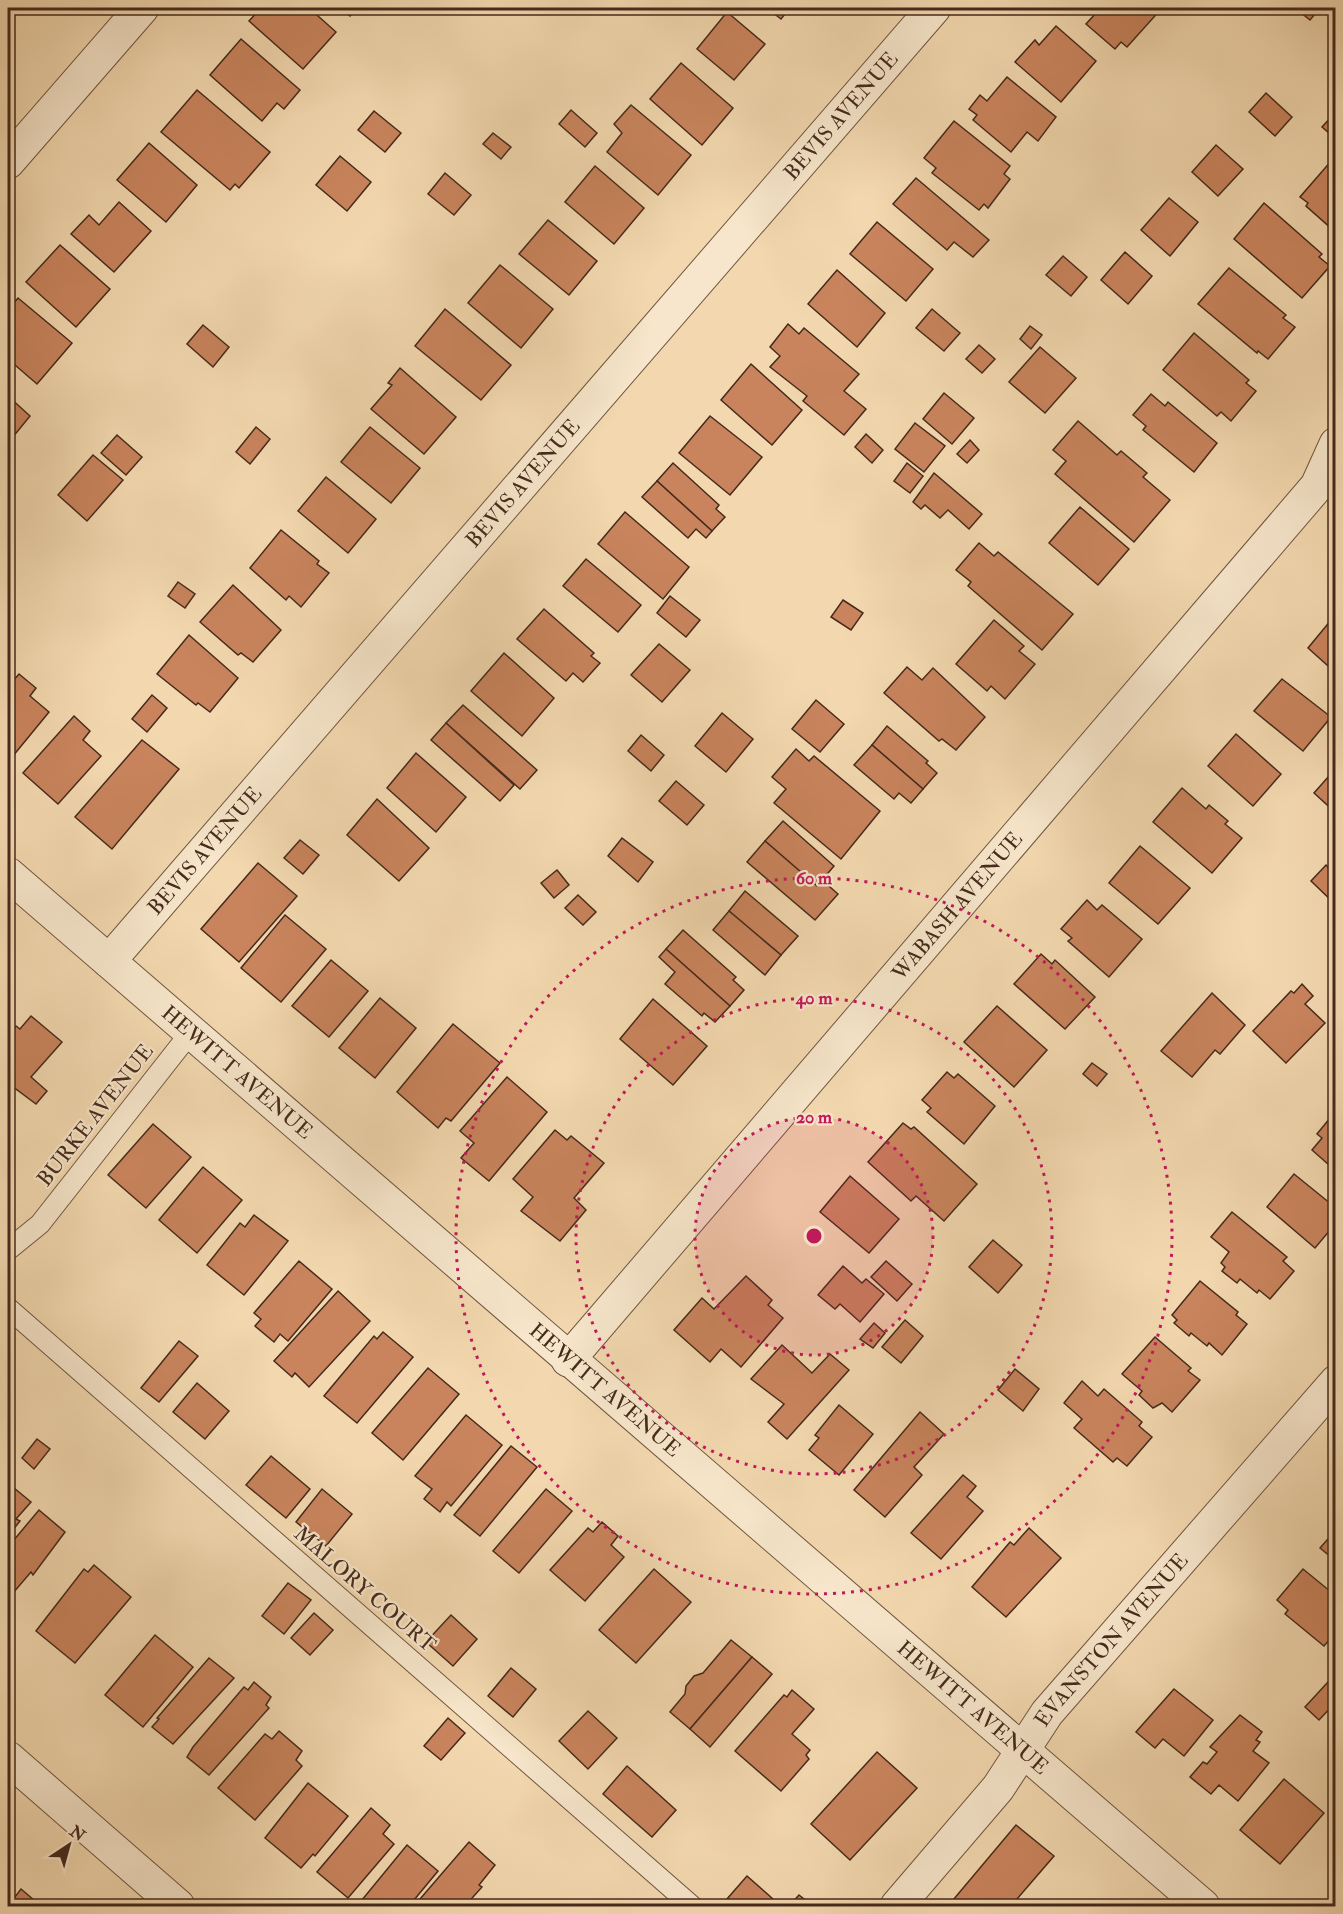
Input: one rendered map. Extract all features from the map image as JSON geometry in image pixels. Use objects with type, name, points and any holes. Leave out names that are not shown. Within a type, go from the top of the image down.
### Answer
[{"type":"street","points":[[8,162],[142,8]]},
{"type":"street","name":"BEVIS AVENUE","points":[[109,961],[934,8]]},
{"type":"street","name":"WABASH AVENUE","points":[[568,1360],[1317,486],[1335,444]]},
{"type":"street","name":"HEWITT AVENUE","points":[[8,874],[568,1360],[1203,1906]]},
{"type":"street","name":"EVANSTON AVENUE","points":[[897,1906],[998,1788],[1047,1713],[1335,1382]]},
{"type":"street","points":[[8,1758],[178,1906]]},
{"type":"lane","name":"BURKE AVENUE","points":[[8,1250],[40,1224],[191,1032]]},
{"type":"lane","name":"MALORY COURT","points":[[8,1308],[692,1906]]},
{"type":"building","points":[[261,8],[309,8],[336,32],[303,69],[249,21]]},
{"type":"building","points":[[340,8],[357,8],[350,16]]},
{"type":"building","points":[[767,8],[790,8],[781,19]]},
{"type":"building","points":[[1089,8],[1162,8],[1127,47],[1121,42],[1115,49],[1086,24],[1096,13]]},
{"type":"building","points":[[1295,8],[1320,8],[1310,20]]},
{"type":"building","points":[[727,12],[765,44],[734,80],[697,49]]},
{"type":"building","points":[[1056,26],[1096,61],[1061,102],[1015,62],[1035,40],[1039,45]]},
{"type":"building","points":[[241,39],[300,90],[284,109],[277,103],[262,121],[210,75]]},
{"type":"building","points":[[681,63],[733,108],[702,145],[650,99]]},
{"type":"building","points":[[1007,77],[1056,117],[1038,141],[1027,132],[1011,152],[973,120],[977,115],[969,109],[980,95],[987,101]]},
{"type":"building","points":[[197,90],[270,152],[239,188],[235,184],[230,190],[161,132]]},
{"type":"building","points":[[1266,93],[1292,117],[1275,136],[1249,112]]},
{"type":"building","points":[[631,105],[691,155],[658,195],[607,152],[622,133],[614,124]]},
{"type":"building","points":[[571,110],[597,133],[585,147],[559,124]]},
{"type":"building","points":[[374,111],[401,133],[385,152],[358,130]]},
{"type":"building","points":[[1336,112],[1336,139],[1322,127]]},
{"type":"building","points":[[954,121],[1010,166],[1004,174],[1010,179],[988,208],[984,204],[979,210],[932,173],[936,168],[924,158]]},
{"type":"building","points":[[493,133],[511,147],[501,159],[483,144]]},
{"type":"building","points":[[149,143],[197,185],[166,222],[117,180]]},
{"type":"building","points":[[1216,145],[1243,169],[1218,196],[1192,172]]},
{"type":"building","points":[[340,156],[371,182],[347,211],[316,185]]},
{"type":"building","points":[[1332,160],[1336,164],[1336,227],[1332,229],[1306,206],[1308,203],[1300,197]]},
{"type":"building","points":[[595,166],[644,208],[614,244],[565,202]]},
{"type":"building","points":[[445,173],[471,195],[454,215],[428,194]]},
{"type":"building","points":[[916,178],[989,240],[973,257],[954,242],[947,250],[893,204]]},
{"type":"building","points":[[1169,198],[1198,222],[1170,256],[1141,230]]},
{"type":"building","points":[[119,202],[151,231],[114,272],[71,234],[89,215],[99,225]]},
{"type":"building","points":[[1264,203],[1322,254],[1319,257],[1330,266],[1302,298],[1234,239]]},
{"type":"building","points":[[548,220],[597,261],[569,295],[519,254]]},
{"type":"building","points":[[877,222],[933,269],[906,301],[850,254]]},
{"type":"building","points":[[60,245],[110,289],[76,327],[26,282]]},
{"type":"building","points":[[1125,252],[1152,276],[1128,304],[1101,280]]},
{"type":"building","points":[[1063,256],[1087,277],[1071,296],[1046,275]]},
{"type":"building","points":[[500,265],[553,309],[521,348],[468,303]]},
{"type":"building","points":[[1229,268],[1286,315],[1283,318],[1295,327],[1268,359],[1258,351],[1257,353],[1198,304]]},
{"type":"building","points":[[837,270],[885,313],[857,347],[808,304]]},
{"type":"building","points":[[18,298],[72,343],[37,384],[8,359],[8,310]]},
{"type":"building","points":[[445,309],[511,365],[481,400],[415,346]]},
{"type":"building","points":[[932,309],[960,333],[944,351],[916,328]]},
{"type":"building","points":[[788,324],[799,334],[804,328],[859,374],[844,391],[866,409],[844,435],[803,401],[807,396],[770,367],[780,356],[770,347]]},
{"type":"building","points":[[203,325],[229,347],[213,367],[187,344]]},
{"type":"building","points":[[1030,326],[1042,335],[1031,349],[1020,339]]},
{"type":"building","points":[[1194,333],[1249,380],[1246,383],[1256,391],[1231,421],[1221,412],[1217,416],[1163,370]]},
{"type":"building","points":[[979,345],[995,359],[982,373],[966,359]]},
{"type":"building","points":[[1040,347],[1076,378],[1045,413],[1009,382]]},
{"type":"building","points":[[751,364],[802,410],[772,445],[721,400]]},
{"type":"building","points":[[400,368],[456,417],[424,454],[371,409],[392,385],[388,383]]},
{"type":"building","points":[[944,393],[974,418],[952,444],[923,419]]},
{"type":"building","points":[[1151,394],[1165,406],[1168,402],[1217,443],[1194,472],[1143,430],[1146,426],[1133,415]]},
{"type":"building","points":[[8,396],[30,416],[8,443]]},
{"type":"building","points":[[710,416],[762,457],[730,495],[679,453]]},
{"type":"building","points":[[1078,421],[1117,455],[1121,451],[1147,473],[1143,477],[1170,500],[1134,542],[1055,474],[1066,461],[1053,450]]},
{"type":"building","points":[[915,423],[945,446],[924,472],[895,449]]},
{"type":"building","points":[[256,427],[270,439],[250,464],[236,452]]},
{"type":"building","points":[[370,427],[420,468],[391,503],[341,462]]},
{"type":"building","points":[[866,434],[883,450],[872,463],[855,447]]},
{"type":"building","points":[[117,435],[142,457],[126,475],[101,453]]},
{"type":"building","points":[[970,440],[979,450],[967,463],[957,454]]},
{"type":"building","points":[[93,455],[123,480],[87,521],[58,495]]},
{"type":"building","points":[[673,463],[719,505],[716,509],[725,517],[712,531],[657,481]]},
{"type":"building","points":[[907,463],[923,476],[910,493],[894,481]]},
{"type":"building","points":[[934,473],[982,514],[969,529],[948,510],[940,518],[925,505],[921,509],[913,502]]},
{"type":"building","points":[[326,477],[376,519],[348,553],[298,511]]},
{"type":"building","points":[[657,481],[712,531],[706,538],[696,529],[688,538],[642,497]]},
{"type":"building","points":[[1080,507],[1129,549],[1098,585],[1049,543]]},
{"type":"building","points":[[625,512],[689,567],[663,599],[598,544]]},
{"type":"building","points":[[281,530],[319,561],[317,564],[329,573],[301,607],[289,596],[286,600],[250,568]]},
{"type":"building","points":[[979,543],[994,556],[998,552],[1073,614],[1042,650],[968,586],[971,582],[956,570]]},
{"type":"building","points":[[586,559],[641,605],[618,632],[563,586]]},
{"type":"building","points":[[178,582],[195,594],[185,608],[168,596]]},
{"type":"building","points":[[233,585],[281,630],[253,662],[241,653],[238,655],[200,622]]},
{"type":"building","points":[[670,596],[700,620],[686,637],[657,613]]},
{"type":"building","points":[[843,600],[863,613],[851,630],[831,617]]},
{"type":"building","points":[[544,609],[594,653],[591,656],[600,663],[583,682],[573,673],[566,681],[517,639]]},
{"type":"building","points":[[1336,614],[1336,673],[1308,648]]},
{"type":"building","points":[[994,620],[1024,646],[1019,651],[1035,664],[1005,699],[991,686],[987,691],[956,664]]},
{"type":"building","points":[[189,635],[238,678],[210,712],[198,703],[196,705],[157,674]]},
{"type":"building","points":[[659,644],[690,670],[662,702],[631,675]]},
{"type":"building","points":[[504,653],[554,698],[522,736],[471,691]]},
{"type":"building","points":[[907,667],[922,680],[933,668],[985,717],[956,750],[942,739],[939,741],[884,693]]},
{"type":"building","points":[[19,674],[36,688],[30,696],[49,712],[8,762],[8,682],[10,679],[13,681]]},
{"type":"building","points":[[1282,679],[1331,717],[1303,751],[1254,711]]},
{"type":"building","points":[[152,695],[167,708],[147,732],[132,719]]},
{"type":"building","points":[[816,700],[844,724],[820,752],[792,729]]},
{"type":"building","points":[[463,705],[537,770],[520,789],[446,723]]},
{"type":"building","points":[[722,713],[753,739],[726,772],[695,746]]},
{"type":"building","points":[[74,716],[90,731],[83,740],[101,756],[58,804],[23,773]]},
{"type":"building","points":[[446,723],[514,785],[500,801],[431,740]]},
{"type":"building","points":[[887,726],[928,761],[926,763],[937,773],[923,789],[872,745]]},
{"type":"building","points":[[1236,734],[1281,774],[1253,806],[1208,766]]},
{"type":"building","points":[[641,735],[664,755],[651,771],[628,751]]},
{"type":"building","points":[[142,740],[179,769],[112,849],[75,817]]},
{"type":"building","points":[[872,745],[923,789],[911,803],[899,793],[894,799],[854,765]]},
{"type":"building","points":[[796,749],[809,761],[814,756],[880,811],[841,859],[774,803],[786,789],[772,777]]},
{"type":"building","points":[[416,753],[466,797],[436,832],[387,788]]},
{"type":"building","points":[[1329,776],[1336,782],[1336,813],[1314,793]]},
{"type":"building","points":[[676,781],[704,805],[687,825],[659,801]]},
{"type":"building","points":[[1182,788],[1206,809],[1209,805],[1228,821],[1225,824],[1242,838],[1212,873],[1153,822]]},
{"type":"building","points":[[377,799],[429,848],[399,881],[347,835]]},
{"type":"building","points":[[783,821],[834,866],[817,886],[765,841]]},
{"type":"building","points":[[622,838],[653,862],[638,882],[608,856]]},
{"type":"building","points":[[300,840],[319,855],[303,874],[284,858]]},
{"type":"building","points":[[765,841],[817,886],[822,880],[838,894],[815,920],[747,862]]},
{"type":"building","points":[[1140,846],[1190,888],[1158,924],[1109,883]]},
{"type":"building","points":[[258,863],[297,896],[239,962],[201,929]]},
{"type":"building","points":[[1326,865],[1336,875],[1336,905],[1311,881]]},
{"type":"building","points":[[557,870],[569,885],[554,898],[541,883]]},
{"type":"building","points":[[745,891],[798,936],[781,955],[729,911]]},
{"type":"building","points":[[578,895],[596,912],[583,925],[565,908]]},
{"type":"building","points":[[1087,900],[1097,910],[1102,905],[1142,939],[1109,977],[1068,941],[1072,938],[1061,929]]},
{"type":"building","points":[[729,911],[781,955],[765,975],[713,930]]},
{"type":"building","points":[[285,915],[326,949],[281,1002],[241,968]]},
{"type":"building","points":[[683,930],[736,977],[733,980],[744,990],[730,1006],[666,949]]},
{"type":"building","points":[[666,949],[730,1006],[715,1022],[704,1013],[702,1016],[665,984],[675,972],[659,957]]},
{"type":"building","points":[[1041,954],[1052,964],[1055,960],[1095,997],[1065,1029],[1014,984]]},
{"type":"building","points":[[331,960],[368,991],[329,1037],[292,1006]]},
{"type":"building","points":[[1302,984],[1313,996],[1305,1004],[1325,1023],[1286,1063],[1253,1031],[1291,991],[1294,993]]},
{"type":"building","points":[[1212,993],[1245,1025],[1220,1054],[1215,1050],[1192,1077],[1161,1051]]},
{"type":"building","points":[[380,998],[416,1028],[375,1078],[339,1048]]},
{"type":"building","points":[[653,999],[707,1046],[673,1085],[620,1039]]},
{"type":"building","points":[[997,1006],[1047,1050],[1014,1087],[964,1042]]},
{"type":"building","points":[[31,1016],[62,1042],[31,1077],[47,1091],[36,1104],[8,1083],[8,1036],[16,1026],[20,1029]]},
{"type":"building","points":[[453,1024],[500,1063],[451,1121],[446,1118],[438,1128],[397,1092]]},
{"type":"building","points":[[1092,1063],[1107,1074],[1097,1086],[1083,1074]]},
{"type":"building","points":[[947,1072],[954,1078],[958,1074],[995,1106],[964,1144],[927,1112],[931,1108],[922,1100]]},
{"type":"building","points":[[507,1077],[547,1112],[489,1181],[461,1158],[474,1143],[460,1131]]},
{"type":"building","points":[[1335,1112],[1336,1171],[1312,1150],[1322,1138],[1317,1134]]},
{"type":"building","points":[[903,1123],[911,1129],[914,1127],[977,1184],[944,1221],[916,1196],[911,1201],[868,1162]]},
{"type":"building","points":[[153,1124],[191,1157],[146,1208],[108,1175]]},
{"type":"building","points":[[555,1130],[567,1140],[571,1136],[604,1163],[574,1198],[586,1210],[560,1241],[521,1211],[533,1197],[513,1179]]},
{"type":"building","points":[[203,1167],[242,1200],[197,1253],[159,1220]]},
{"type":"building","points":[[1294,1174],[1336,1208],[1336,1223],[1315,1248],[1267,1207]]},
{"type":"building","points":[[850,1176],[899,1219],[869,1253],[820,1212]]},
{"type":"building","points":[[1232,1212],[1287,1257],[1283,1261],[1294,1271],[1270,1299],[1259,1290],[1257,1293],[1240,1279],[1237,1283],[1222,1271],[1225,1267],[1221,1263],[1229,1252],[1211,1237]]},
{"type":"building","points":[[254,1215],[288,1241],[244,1295],[207,1265],[240,1223],[245,1227]]},
{"type":"building","points":[[993,1240],[1022,1265],[998,1293],[969,1267]]},
{"type":"building","points":[[299,1261],[332,1289],[288,1341],[280,1334],[274,1342],[255,1326],[261,1319],[254,1313]]},
{"type":"building","points":[[886,1261],[912,1284],[897,1301],[871,1277]]},
{"type":"building","points":[[843,1266],[862,1283],[866,1279],[884,1294],[860,1322],[840,1304],[835,1309],[818,1295]]},
{"type":"building","points":[[746,1276],[772,1300],[768,1305],[783,1318],[741,1367],[721,1349],[710,1362],[674,1330],[702,1298],[714,1309]]},
{"type":"building","points":[[1200,1281],[1238,1312],[1236,1315],[1247,1324],[1222,1355],[1209,1343],[1207,1346],[1191,1333],[1189,1336],[1174,1323],[1177,1320],[1172,1315]]},
{"type":"building","points":[[338,1291],[370,1321],[309,1387],[295,1373],[292,1377],[274,1361]]},
{"type":"building","points":[[905,1320],[923,1336],[901,1363],[882,1347]]},
{"type":"building","points":[[874,1323],[885,1333],[873,1348],[860,1339]]},
{"type":"building","points":[[383,1332],[413,1357],[357,1423],[324,1396],[374,1336],[377,1339]]},
{"type":"building","points":[[1155,1337],[1191,1368],[1188,1371],[1200,1380],[1172,1412],[1162,1403],[1153,1408],[1139,1395],[1142,1391],[1122,1374]]},
{"type":"building","points":[[179,1341],[198,1356],[159,1402],[141,1388]]},
{"type":"building","points":[[782,1345],[812,1373],[830,1354],[849,1370],[787,1439],[768,1422],[784,1404],[751,1379]]},
{"type":"building","points":[[428,1368],[459,1394],[403,1460],[372,1433]]},
{"type":"building","points":[[1015,1369],[1039,1389],[1023,1411],[998,1390]]},
{"type":"building","points":[[1082,1381],[1098,1396],[1104,1389],[1142,1422],[1139,1426],[1152,1437],[1127,1466],[1117,1458],[1113,1462],[1074,1428],[1082,1419],[1064,1403]]},
{"type":"building","points":[[197,1383],[229,1411],[205,1439],[173,1412]]},
{"type":"building","points":[[839,1405],[873,1434],[839,1475],[809,1450],[819,1438],[815,1435]]},
{"type":"building","points":[[920,1412],[944,1434],[914,1467],[922,1475],[885,1517],[854,1490]]},
{"type":"building","points":[[466,1415],[502,1445],[451,1506],[447,1502],[440,1512],[424,1499],[432,1489],[415,1476]]},
{"type":"building","points":[[37,1439],[50,1449],[34,1469],[22,1458]]},
{"type":"building","points":[[511,1446],[537,1467],[480,1536],[454,1515]]},
{"type":"building","points":[[271,1456],[310,1489],[286,1518],[246,1485]]},
{"type":"building","points":[[963,1475],[976,1486],[967,1497],[983,1511],[941,1559],[911,1533]]},
{"type":"building","points":[[8,1483],[31,1502],[16,1519],[20,1521],[8,1536]]},
{"type":"building","points":[[322,1489],[352,1514],[326,1546],[296,1522]]},
{"type":"building","points":[[546,1489],[572,1511],[519,1573],[493,1551]]},
{"type":"building","points":[[39,1510],[65,1532],[33,1575],[31,1572],[13,1593],[10,1591],[8,1594],[8,1547]]},
{"type":"building","points":[[602,1522],[618,1536],[611,1545],[624,1557],[585,1601],[550,1570],[588,1528],[593,1532]]},
{"type":"building","points":[[1029,1528],[1061,1558],[1006,1617],[972,1587],[1010,1542],[1014,1545]]},
{"type":"building","points":[[1336,1530],[1336,1566],[1330,1561],[1332,1558],[1320,1548]]},
{"type":"building","points":[[94,1565],[131,1597],[75,1663],[36,1631],[84,1569],[88,1572]]},
{"type":"building","points":[[654,1569],[691,1602],[636,1663],[599,1630]]},
{"type":"building","points":[[1303,1569],[1336,1596],[1336,1632],[1324,1646],[1285,1614],[1288,1610],[1277,1600]]},
{"type":"building","points":[[288,1583],[311,1600],[284,1634],[262,1616]]},
{"type":"building","points":[[314,1613],[333,1630],[310,1655],[291,1638]]},
{"type":"building","points":[[451,1615],[477,1639],[453,1666],[426,1642]]},
{"type":"building","points":[[155,1635],[193,1667],[143,1727],[105,1695]]},
{"type":"building","points":[[731,1640],[752,1657],[690,1729],[670,1712],[685,1694],[686,1686],[694,1676],[703,1673]]},
{"type":"building","points":[[752,1657],[772,1674],[710,1747],[690,1729]]},
{"type":"building","points":[[209,1658],[234,1678],[173,1744],[152,1727],[159,1719],[157,1718]]},
{"type":"building","points":[[511,1668],[536,1689],[513,1717],[488,1696]]},
{"type":"building","points":[[254,1682],[271,1697],[266,1705],[269,1708],[209,1775],[187,1757],[244,1687],[248,1690]]},
{"type":"building","points":[[1328,1682],[1336,1688],[1336,1702],[1319,1720],[1305,1707]]},
{"type":"building","points":[[1174,1689],[1213,1720],[1184,1756],[1163,1739],[1155,1748],[1136,1732]]},
{"type":"building","points":[[792,1690],[814,1709],[792,1734],[810,1750],[806,1755],[809,1759],[781,1791],[735,1751],[784,1695],[787,1697]]},
{"type":"building","points":[[588,1711],[617,1738],[588,1769],[559,1741]]},
{"type":"building","points":[[1240,1715],[1262,1732],[1256,1740],[1260,1742],[1253,1751],[1269,1763],[1238,1801],[1219,1785],[1211,1794],[1190,1777],[1203,1762],[1207,1764],[1217,1752],[1210,1747]]},
{"type":"building","points":[[448,1718],[465,1733],[441,1760],[424,1746]]},
{"type":"building","points":[[279,1731],[302,1751],[296,1760],[302,1766],[255,1820],[218,1788],[265,1734],[272,1739]]},
{"type":"building","points":[[877,1752],[917,1788],[850,1860],[811,1824]]},
{"type":"building","points":[[627,1766],[676,1810],[652,1837],[603,1794]]},
{"type":"building","points":[[1284,1779],[1324,1813],[1280,1864],[1240,1830]]},
{"type":"building","points":[[308,1783],[348,1816],[315,1856],[313,1854],[301,1868],[265,1838]]},
{"type":"building","points":[[371,1808],[390,1825],[383,1834],[394,1844],[348,1898],[317,1872]]},
{"type":"building","points":[[1016,1825],[1054,1856],[1011,1906],[948,1906]]},
{"type":"building","points":[[469,1842],[495,1865],[479,1885],[482,1887],[465,1906],[414,1906]]},
{"type":"building","points":[[407,1845],[438,1871],[409,1906],[357,1906]]},
{"type":"building","points":[[747,1876],[783,1906],[735,1906],[727,1899]]},
{"type":"building","points":[[21,1889],[41,1906],[8,1906]]},
{"type":"building","points":[[799,1895],[813,1906],[789,1906]]}]
